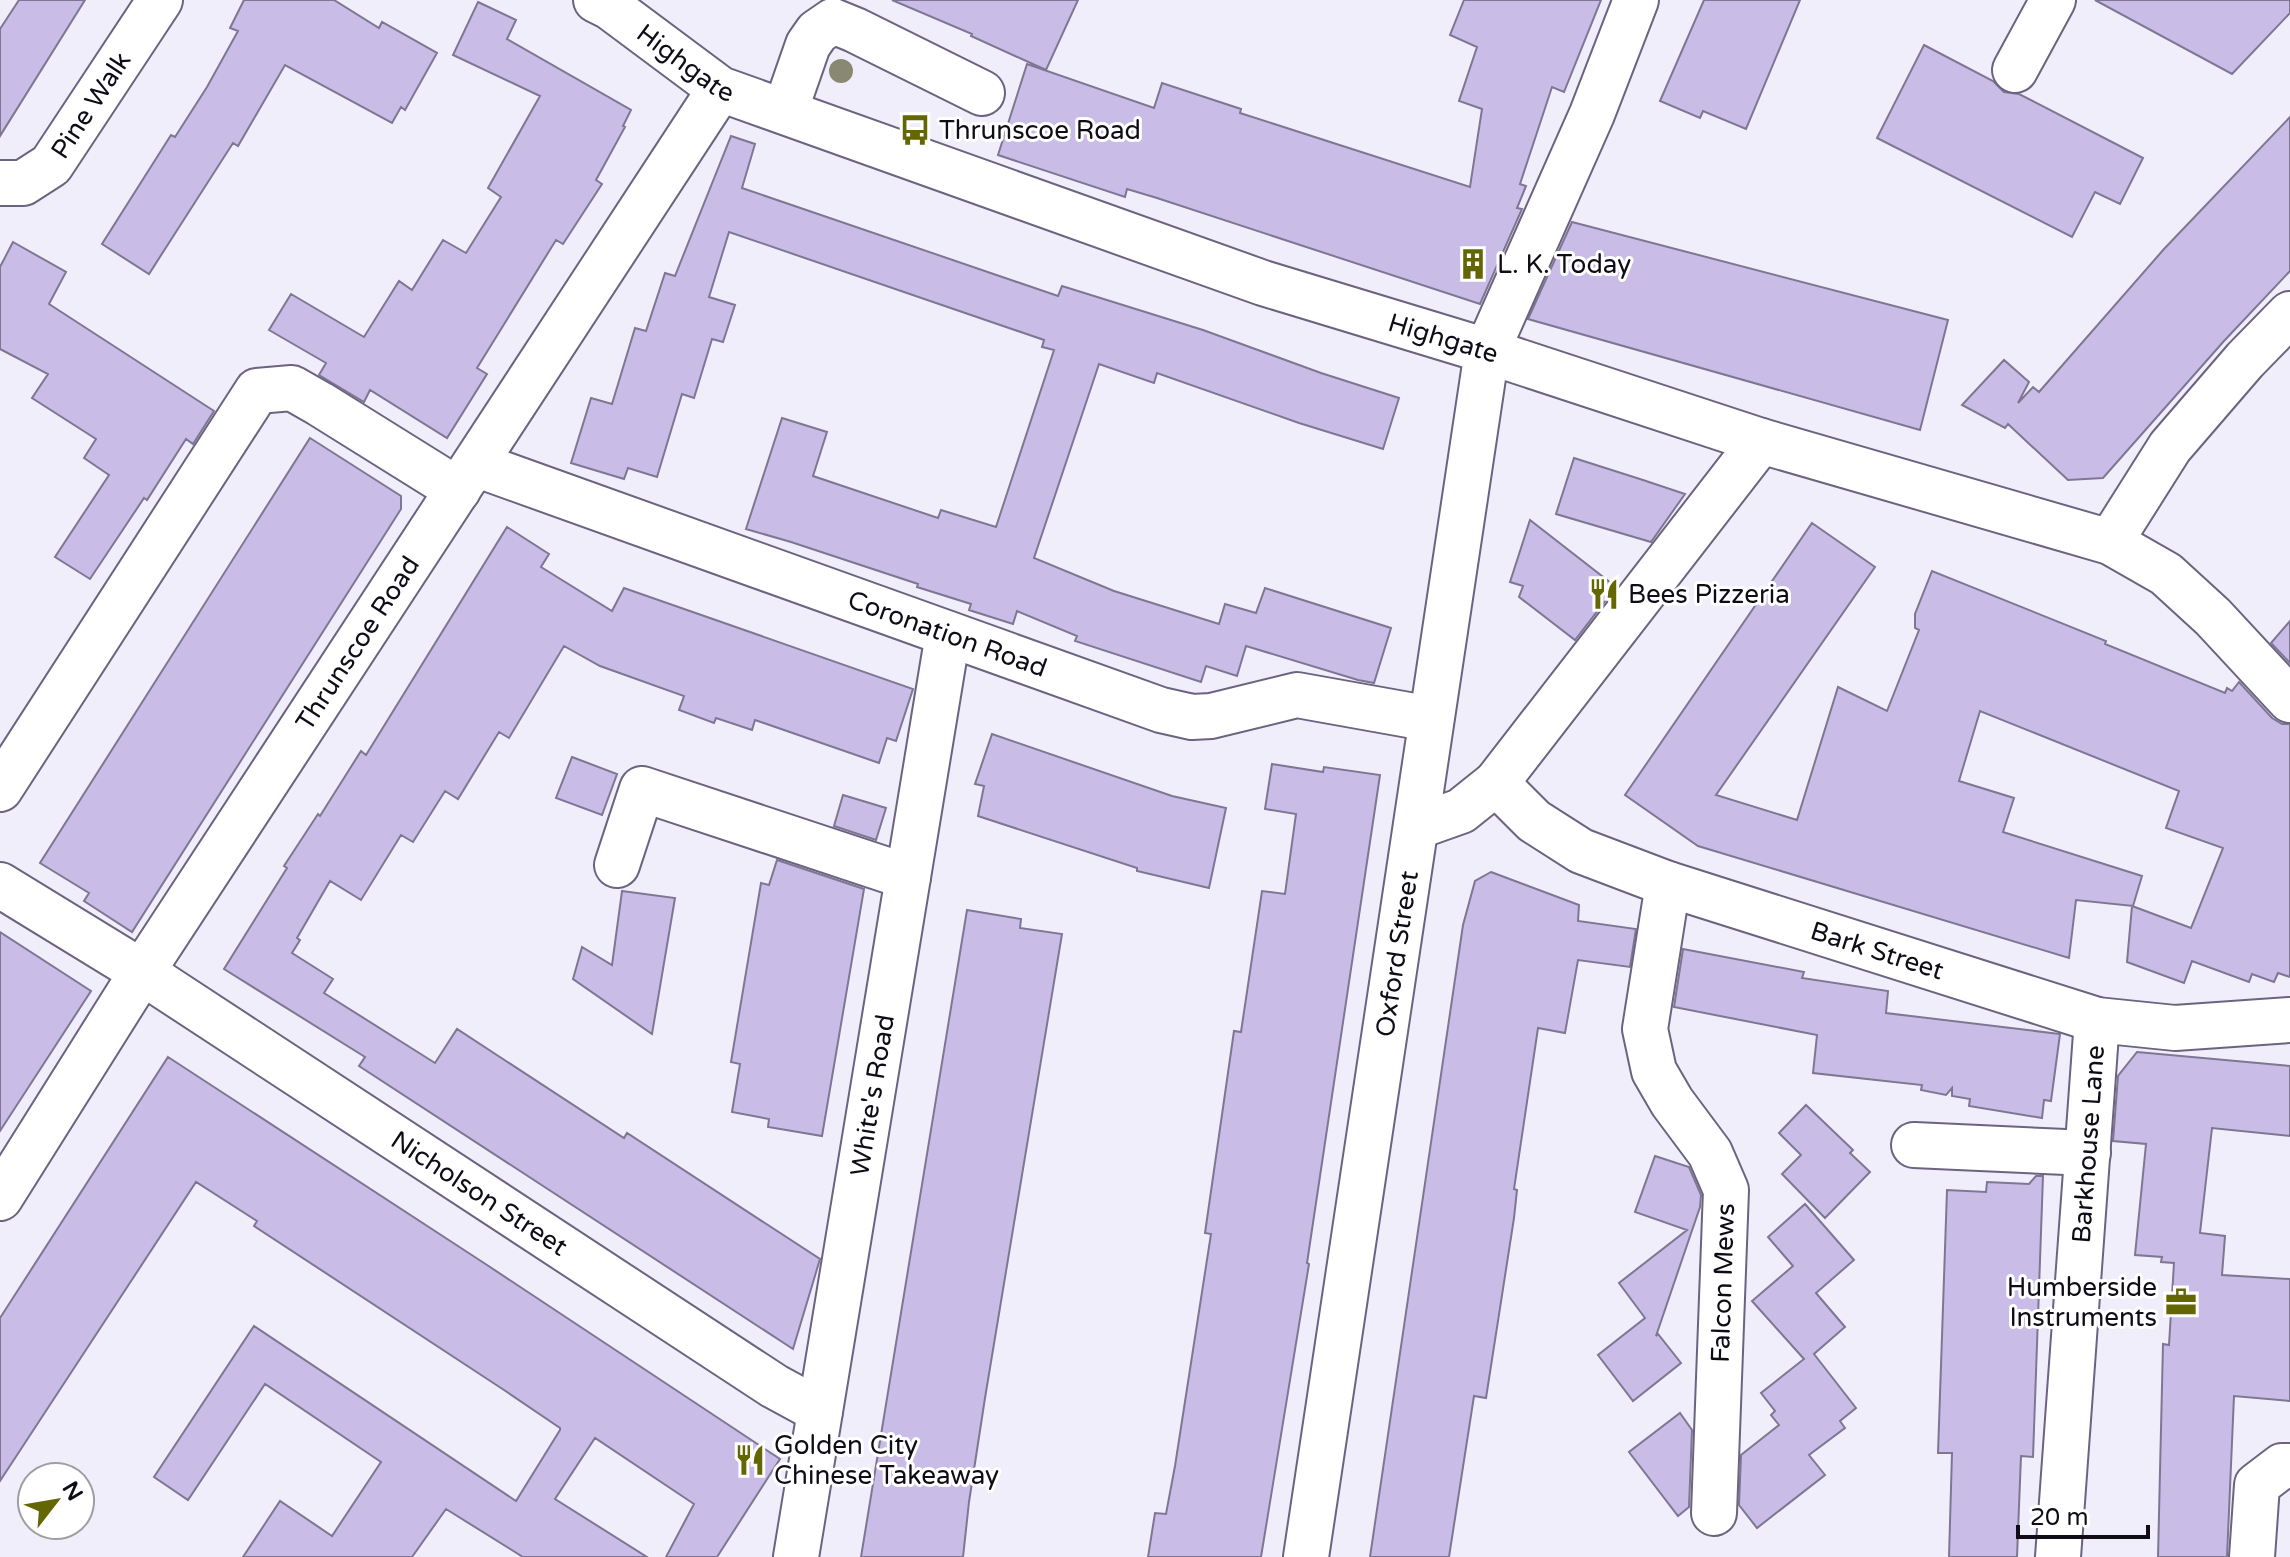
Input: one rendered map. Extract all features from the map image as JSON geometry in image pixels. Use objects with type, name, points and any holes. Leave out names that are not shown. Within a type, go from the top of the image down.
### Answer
[{"type":"street","name":"Pine Walk","points":[[0,183],[23,183],[51,165],[160,0]]},
{"type":"street","name":"Highgate","points":[[596,0],[610,7],[720,89],[1263,283],[1487,351],[1761,441],[2110,542],[2166,574],[2213,617],[2290,700]]},
{"type":"street","name":"Oxford Street","points":[[1306,1557],[1487,351],[1592,114],[1636,0]]},
{"type":"street","points":[[2015,70],[2053,0]]},
{"type":"street","points":[[785,111],[808,45],[817,32],[833,21],[982,93]]},
{"type":"street","name":"Thrunscoe Road","points":[[0,1198],[142,972],[720,89]]},
{"type":"street","points":[[2110,542],[2170,447],[2245,360],[2290,314]]},
{"type":"street","name":"Coronation Road","points":[[0,789],[257,391],[292,388],[466,477],[948,634],[1161,710],[1192,717],[1211,716],[1297,695],[1431,719]]},
{"type":"street","points":[[1416,827],[1461,811],[1496,783],[1761,441]]},
{"type":"street","name":"White's Road","points":[[796,1557],[948,634]]},
{"type":"street","name":"Bark Street","points":[[1496,783],[1534,821],[1581,851],[1668,884],[2097,1020],[2175,1028],[2290,1020]]},
{"type":"street","points":[[617,865],[642,789],[908,877]]},
{"type":"street","name":"Falcon Mews","points":[[1668,884],[1645,1029],[1654,1071],[1672,1102],[1710,1153],[1726,1190],[1714,1513]]},
{"type":"street","name":"Nicholson Street","points":[[0,885],[142,972],[774,1386],[820,1411]]},
{"type":"street","name":"Barkhouse Lane","points":[[2058,1557],[2097,1020]]},
{"type":"street","points":[[1914,1145],[2088,1153]]},
{"type":"street","points":[[2252,1557],[2257,1485],[2282,1466],[2290,1466]]},
{"type":"building","points":[[19,0],[85,0],[0,136],[0,29]]},
{"type":"building","points":[[244,0],[334,0],[379,28],[382,22],[437,53],[405,110],[401,107],[392,123],[285,65],[238,146],[233,143],[149,274],[102,244],[171,135],[175,137],[207,87],[238,31],[230,28]]},
{"type":"building","points":[[892,0],[1078,0],[1046,70]]},
{"type":"building","points":[[1464,0],[1601,0],[1564,92],[1552,87],[1520,184],[1526,186],[1517,208],[1522,209],[1480,304],[1157,198],[1127,189],[1125,197],[998,155],[1027,64],[1154,108],[1162,83],[1241,109],[1240,113],[1470,187],[1482,109],[1459,101],[1477,47],[1450,35]]},
{"type":"building","points":[[1704,0],[1800,0],[1746,129],[1703,111],[1700,118],[1660,101]]},
{"type":"building","points":[[2095,0],[2290,0],[2290,13],[2232,74]]},
{"type":"building","points":[[478,2],[516,20],[507,39],[631,110],[596,180],[602,184],[563,244],[556,240],[477,368],[487,374],[447,438],[370,390],[364,402],[319,375],[326,363],[269,330],[291,294],[364,337],[399,281],[412,290],[443,240],[466,253],[501,197],[488,188],[540,96],[453,55]]},
{"type":"building","points":[[1924,45],[1993,81],[2004,92],[2019,94],[2143,158],[2120,204],[2095,192],[2072,237],[1877,138]]},
{"type":"building","points":[[2290,117],[2290,271],[2103,478],[2068,480],[2008,424],[2005,428],[1962,405],[2004,360],[2029,382],[2018,403],[2033,387],[2039,392],[2164,249]]},
{"type":"building","points":[[731,136],[755,144],[742,188],[1058,296],[1062,286],[1203,330],[1399,398],[1383,449],[1157,373],[1154,383],[1099,364],[1034,558],[1114,591],[1219,624],[1225,604],[1256,613],[1265,588],[1391,628],[1374,683],[1246,646],[1237,676],[1206,666],[1201,682],[1075,641],[1077,636],[1017,611],[1013,624],[969,610],[971,604],[917,587],[918,584],[746,529],[782,418],[827,432],[813,476],[938,518],[941,510],[996,527],[1054,350],[1042,347],[1044,340],[729,232],[709,297],[735,305],[723,342],[712,339],[694,398],[682,394],[657,477],[628,468],[624,479],[571,463],[591,398],[612,404],[635,328],[646,331],[665,273],[675,276]]},
{"type":"building","points":[[1572,222],[1948,320],[1920,430],[1528,319]]},
{"type":"building","points":[[13,242],[66,272],[49,304],[214,411],[193,444],[186,439],[90,579],[55,557],[109,475],[84,458],[96,439],[32,398],[48,374],[0,349],[0,267]]},
{"type":"building","points":[[310,438],[401,496],[401,509],[132,932],[84,901],[89,893],[40,863]]},
{"type":"building","points":[[1574,458],[1685,494],[1651,542],[1556,514]]},
{"type":"building","points":[[1530,520],[1616,587],[1575,640],[1519,597],[1523,586],[1510,582]]},
{"type":"building","points":[[1812,523],[1875,567],[1716,795],[1797,820],[1838,687],[1887,711],[1919,630],[1915,628],[1915,614],[1932,571],[2225,693],[2227,688],[2232,691],[2239,682],[2272,718],[2282,724],[2290,724],[2290,977],[2278,973],[2274,982],[2252,974],[2249,982],[2192,961],[2184,983],[2127,962],[2132,906],[2191,928],[2223,848],[2166,828],[2179,791],[1980,711],[1959,781],[2014,798],[2003,832],[2142,876],[2133,906],[2076,900],[2069,958],[1698,846],[1625,795]]},
{"type":"building","points":[[507,527],[549,554],[541,567],[612,611],[624,588],[913,689],[896,741],[887,738],[879,763],[755,720],[752,730],[716,718],[714,723],[679,710],[684,696],[600,666],[564,646],[509,738],[499,732],[458,799],[445,791],[413,842],[401,835],[361,900],[330,881],[297,938],[300,940],[292,953],[333,979],[324,993],[435,1063],[457,1029],[624,1138],[627,1133],[820,1259],[793,1349],[359,1066],[365,1057],[224,969],[287,868],[284,866],[361,751],[366,755]]},
{"type":"building","points":[[2290,621],[2290,663],[2271,643]]},
{"type":"building","points":[[992,734],[1172,796],[1226,808],[1209,888],[1137,871],[1137,868],[978,816],[984,786],[975,784]]},
{"type":"building","points":[[572,757],[617,774],[602,815],[556,798]]},
{"type":"building","points":[[1272,764],[1323,772],[1324,767],[1380,775],[1309,1264],[1261,1557],[1148,1557],[1155,1513],[1166,1514],[1175,1466],[1211,1234],[1205,1233],[1234,1031],[1241,1032],[1262,891],[1285,894],[1296,814],[1265,809]]},
{"type":"building","points":[[843,795],[886,808],[876,840],[834,826]]},
{"type":"building","points":[[777,860],[864,889],[822,1136],[768,1127],[769,1119],[732,1112],[740,1064],[731,1062],[761,883],[769,885]]},
{"type":"building","points":[[1491,872],[1579,905],[1578,921],[1636,929],[1630,967],[1578,960],[1565,1033],[1538,1028],[1514,1189],[1517,1190],[1514,1218],[1486,1398],[1474,1396],[1449,1557],[1370,1557],[1463,925],[1475,881]]},
{"type":"building","points":[[622,891],[675,898],[652,1034],[573,979],[582,947],[612,965]]},
{"type":"building","points":[[967,910],[1021,919],[1020,928],[1062,934],[985,1398],[963,1557],[861,1557]]},
{"type":"building","points":[[0,932],[91,991],[0,1131]]},
{"type":"building","points":[[1683,949],[1804,972],[1802,978],[1888,991],[1886,1013],[2060,1034],[2051,1101],[2044,1100],[2042,1118],[1969,1106],[1970,1099],[1952,1096],[1952,1088],[1946,1095],[1921,1090],[1922,1085],[1813,1073],[1817,1035],[1674,1007]]},
{"type":"building","points":[[2137,1052],[2290,1066],[2290,1136],[2212,1128],[2200,1233],[2225,1236],[2222,1275],[2290,1279],[2290,1401],[2234,1396],[2227,1557],[2158,1557],[2163,1344],[2169,1345],[2174,1263],[2161,1262],[2162,1257],[2135,1255],[2146,1144],[2113,1141],[2118,1076]]},
{"type":"building","points":[[168,1057],[780,1459],[717,1557],[666,1557],[694,1504],[595,1438],[555,1499],[647,1557],[523,1557],[446,1509],[412,1557],[243,1557],[280,1501],[332,1536],[381,1462],[265,1384],[188,1500],[154,1477],[254,1326],[516,1501],[560,1428],[254,1226],[257,1221],[196,1182],[0,1481],[0,1318]]},
{"type":"building","points":[[1806,1105],[1853,1150],[1850,1153],[1870,1172],[1825,1218],[1782,1174],[1801,1155],[1779,1133]]},
{"type":"building","points":[[1655,1156],[1689,1167],[1701,1195],[1700,1207],[1656,1336],[1658,1334],[1681,1363],[1633,1401],[1598,1355],[1645,1318],[1619,1283],[1687,1230],[1635,1212]]},
{"type":"building","points":[[2036,1176],[2043,1176],[2033,1457],[2021,1456],[2017,1557],[1949,1557],[1952,1453],[1938,1453],[1947,1190],[1986,1192],[1987,1182],[2029,1184]]},
{"type":"building","points":[[1805,1204],[1854,1260],[1816,1293],[1845,1327],[1814,1354],[1856,1408],[1840,1421],[1845,1428],[1809,1455],[1825,1475],[1757,1528],[1739,1505],[1741,1455],[1779,1425],[1771,1415],[1775,1411],[1761,1393],[1804,1359],[1752,1301],[1793,1266],[1768,1237]]},
{"type":"building","points":[[1680,1413],[1692,1430],[1689,1507],[1678,1516],[1629,1452]]},
{"type":"place","name":"Thrunscoe Road","points":[[915,130]]},
{"type":"place","name":"L. K. Today","points":[[1473,264]]},
{"type":"place","name":"Bees Pizzeria","points":[[1604,594]]},
{"type":"place","name":"Humberside Instruments","points":[[2181,1302]]},
{"type":"place","name":"Golden City Chinese Takeaway","points":[[750,1460]]}]
